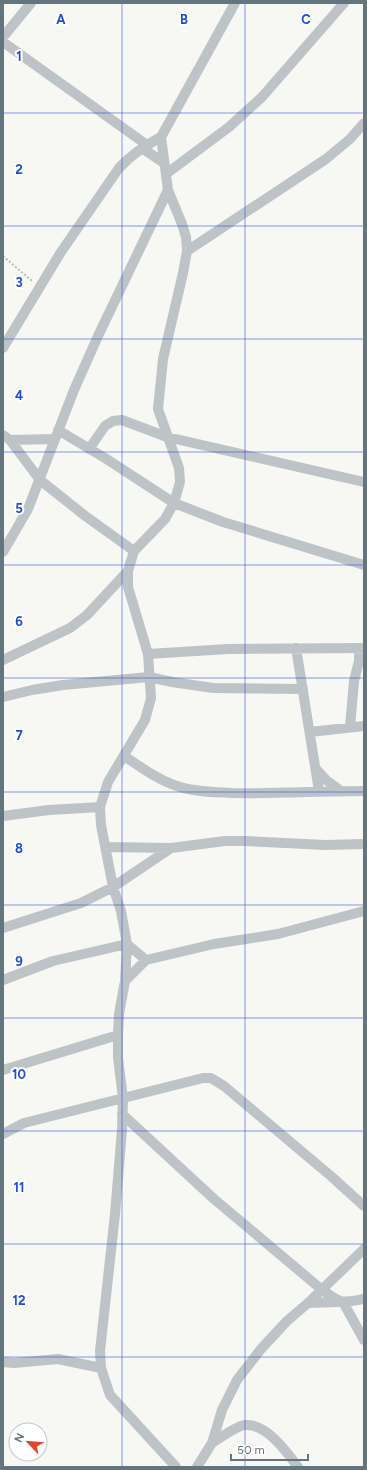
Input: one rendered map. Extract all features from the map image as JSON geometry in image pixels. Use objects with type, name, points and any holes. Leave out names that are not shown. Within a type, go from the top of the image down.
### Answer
[{"type":"street","points":[[3,37],[31,3]]},
{"type":"street","points":[[3,348],[65,246],[118,168],[144,146],[161,137],[235,3]]},
{"type":"street","points":[[166,174],[229,127],[262,97],[344,3]]},
{"type":"street","points":[[3,42],[144,146],[164,163]]},
{"type":"street","points":[[187,251],[326,159],[350,139],[364,123]]},
{"type":"street","points":[[161,137],[168,190],[182,224],[186,237],[187,251],[162,359],[158,410],[179,468],[180,482],[174,503],[165,519],[134,551],[128,571],[128,587],[148,654],[150,698],[145,720],[108,782],[100,807],[101,825],[113,887],[121,911],[127,944],[125,981],[119,1014],[118,1035],[118,1058],[123,1098],[122,1114],[115,1214],[100,1351],[101,1368],[110,1395],[176,1467]]},
{"type":"street","points":[[3,552],[28,509],[56,435],[98,336],[168,190]]},
{"type":"street","points":[[89,449],[105,426],[114,421],[122,420],[167,437],[364,482]]},
{"type":"street","points":[[6,438],[56,435],[89,449],[174,503],[223,522],[364,565]]},
{"type":"street","points":[[6,438],[40,480],[84,515],[134,551]]},
{"type":"street","points":[[3,660],[70,628],[87,615],[128,571]]},
{"type":"street","points":[[296,648],[319,791]]},
{"type":"street","points":[[148,654],[228,649],[362,649],[354,681],[350,727]]},
{"type":"street","points":[[3,697],[63,685],[149,677],[213,688],[303,689]]},
{"type":"street","points":[[310,732],[364,726]]},
{"type":"street","points":[[124,756],[156,777],[178,786],[209,792],[262,794],[319,791],[364,791]]},
{"type":"street","points":[[315,768],[326,780],[341,791]]},
{"type":"street","points":[[3,816],[49,810],[100,807]]},
{"type":"street","points":[[106,847],[171,848],[238,841],[325,845],[364,844]]},
{"type":"street","points":[[3,928],[81,903],[113,887],[171,848]]},
{"type":"street","points":[[125,981],[146,960],[214,944],[278,934],[364,911]]},
{"type":"street","points":[[127,944],[146,960]]},
{"type":"street","points":[[3,980],[53,961],[127,944]]},
{"type":"street","points":[[3,1070],[118,1035]]},
{"type":"street","points":[[3,1134],[24,1123],[203,1078],[211,1078],[217,1081],[332,1177],[364,1206]]},
{"type":"street","points":[[122,1114],[214,1199],[322,1289],[341,1302],[364,1340]]},
{"type":"street","points":[[197,1467],[212,1443],[222,1410],[237,1380],[261,1349],[287,1321],[308,1304],[364,1249]]},
{"type":"street","points":[[308,1304],[364,1299]]},
{"type":"street","points":[[3,1362],[14,1363],[58,1359],[101,1368]]},
{"type":"street","points":[[212,1443],[245,1425],[254,1427],[261,1429],[272,1436],[298,1467]]},
{"type":"path","points":[[3,256],[39,287]]}]
